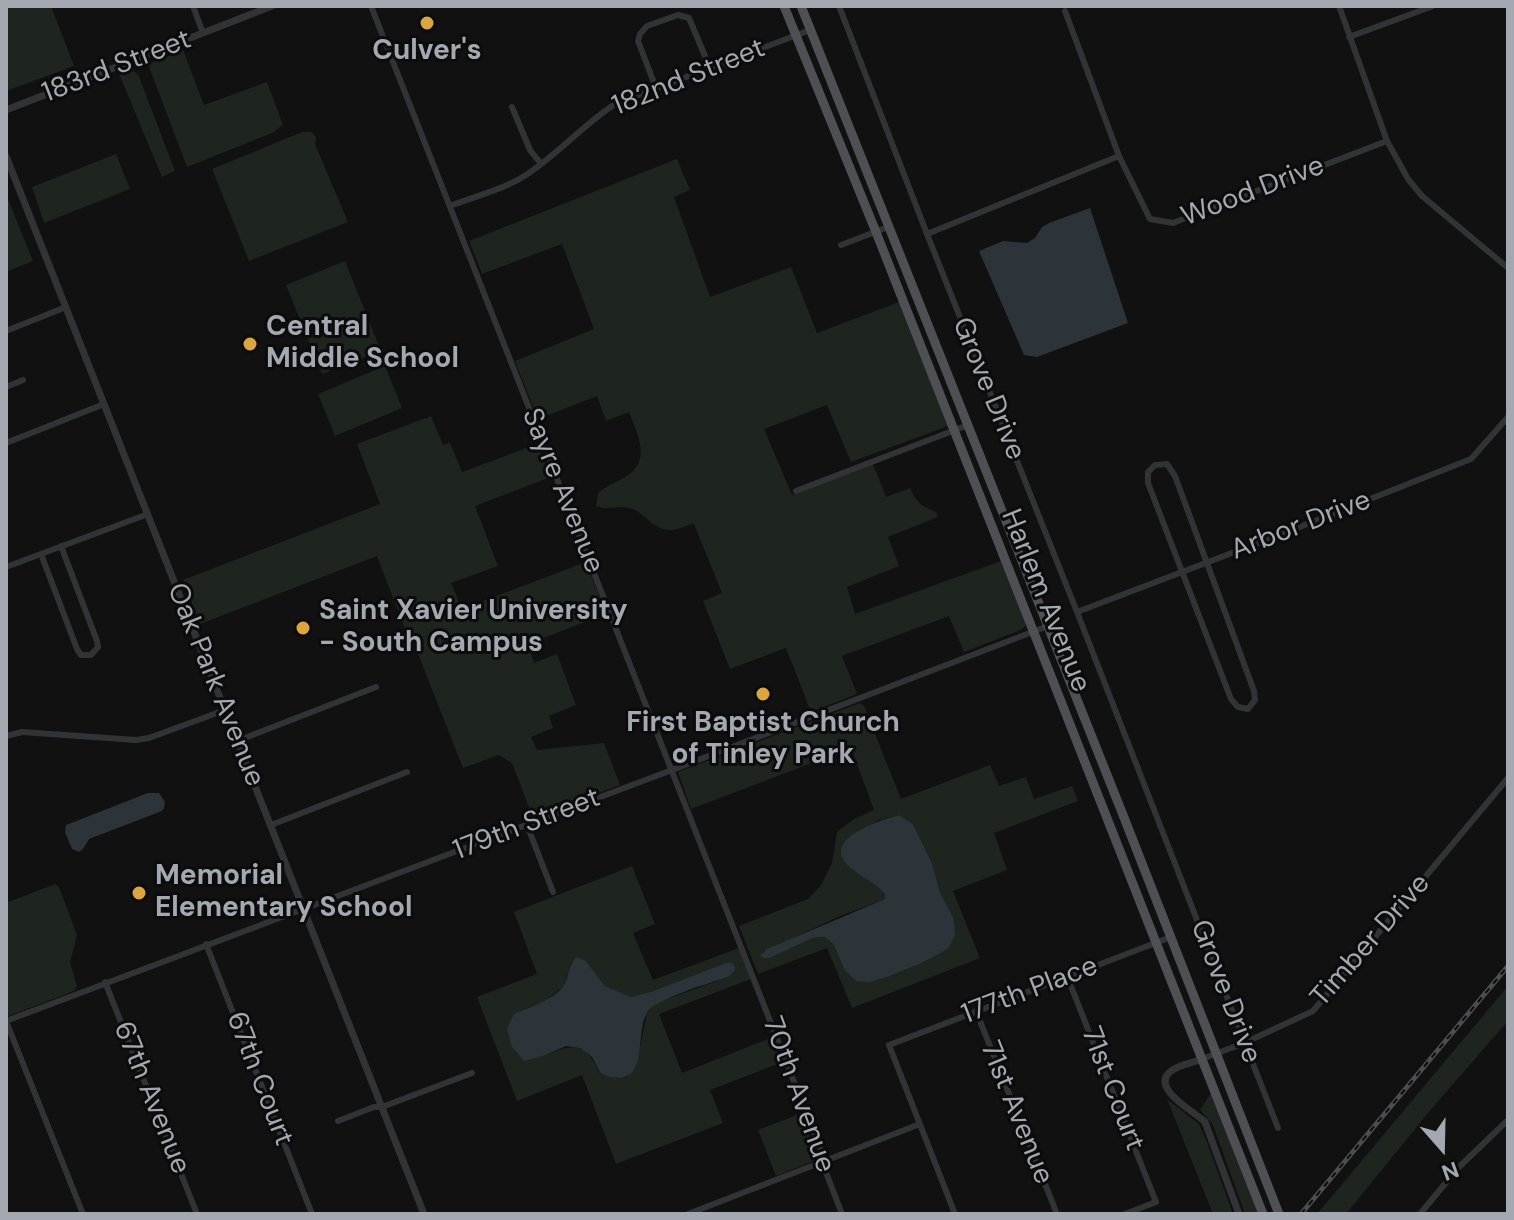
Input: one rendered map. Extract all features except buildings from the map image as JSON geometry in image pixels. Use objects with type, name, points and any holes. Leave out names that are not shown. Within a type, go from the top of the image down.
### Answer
[{"type":"main road","name":"Harlem Avenue","points":[[784,6],[1263,1214]]},
{"type":"main road","name":"Harlem Avenue","points":[[801,6],[1279,1214]]},
{"type":"main road","points":[[1110,826],[1125,820]]},
{"type":"street","points":[[193,6],[203,33]]},
{"type":"street","name":"183rd Street","points":[[6,110],[272,6]]},
{"type":"street","name":"Sayre Avenue","points":[[371,6],[754,976]]},
{"type":"street","name":"Grove Drive","points":[[839,6],[1278,1128]]},
{"type":"street","points":[[1339,6],[1387,141],[1408,179],[1422,196],[1508,268]]},
{"type":"street","points":[[1349,37],[1433,6]]},
{"type":"street","name":"Wood Drive","points":[[1065,11],[1119,156],[1150,219],[1173,223],[1387,141]]},
{"type":"street","points":[[656,88],[638,41],[647,26],[678,15],[689,18],[710,68]]},
{"type":"street","name":"182nd Street","points":[[450,206],[522,178],[615,104],[810,30]]},
{"type":"street","points":[[512,107],[530,150],[541,164]]},
{"type":"street","name":"Oak Park Avenue","points":[[6,156],[424,1214]]},
{"type":"street","points":[[927,234],[1119,156]]},
{"type":"street","points":[[841,245],[888,227]]},
{"type":"street","points":[[6,331],[66,307]]},
{"type":"street","points":[[6,387],[23,380]]},
{"type":"street","points":[[6,443],[104,404]]},
{"type":"street","name":"Arbor Drive","points":[[1077,612],[1471,459],[1508,417]]},
{"type":"street","points":[[796,491],[968,425]]},
{"type":"street","points":[[1167,464],[1175,476],[1254,691],[1255,700],[1248,709],[1238,707],[1231,699],[1181,572],[1148,483],[1148,472],[1155,465],[1167,464]]},
{"type":"street","points":[[6,567],[148,514]]},
{"type":"street","points":[[41,554],[77,649],[81,655],[91,655],[98,647],[97,641],[61,546]]},
{"type":"street","name":"179th Street","points":[[6,1021],[1048,626]]},
{"type":"street","points":[[237,741],[376,687]]},
{"type":"street","points":[[6,736],[22,732],[136,740],[225,710]]},
{"type":"street","points":[[271,825],[407,772]]},
{"type":"street","name":"Timber Drive","points":[[1202,1059],[1313,1011],[1508,778]]},
{"type":"street","points":[[527,825],[553,892]]},
{"type":"street","name":"177th Place","points":[[920,1124],[889,1045],[1171,937]]},
{"type":"street","name":"67th Court","points":[[206,944],[312,1214]]},
{"type":"street","name":"70th Avenue","points":[[754,976],[842,1214]]},
{"type":"street","name":"71st Court","points":[[1067,976],[1156,1202],[1125,1214]]},
{"type":"street","name":"67th Avenue","points":[[105,982],[197,1214]]},
{"type":"street","name":"71st Avenue","points":[[976,1011],[1057,1214]]},
{"type":"street","points":[[6,1021],[83,1214]]},
{"type":"street","points":[[1202,1059],[1170,1072],[1166,1086],[1171,1096],[1205,1122],[1239,1214]]},
{"type":"street","points":[[338,1121],[472,1073]]},
{"type":"street","points":[[1420,1214],[1458,1168],[1508,1120]]},
{"type":"street","points":[[688,1214],[920,1124],[955,1214]]},
{"type":"shaded area","points":[[6,6],[51,6],[74,66],[6,91]]},
{"type":"shaded area","points":[[183,50],[204,105],[267,82],[283,125],[272,133],[187,167],[148,64]]},
{"type":"shaded area","points":[[132,70],[138,74],[175,171],[162,177],[119,74]]},
{"type":"shaded area","points":[[302,132],[311,132],[316,137],[315,144],[348,222],[249,261],[212,169]]},
{"type":"shaded area","points":[[116,154],[130,189],[44,223],[32,187]]},
{"type":"shaded area","points":[[677,159],[690,190],[674,197],[710,297],[791,267],[817,333],[899,302],[948,426],[851,462],[827,405],[764,429],[792,495],[873,464],[886,497],[910,488],[920,503],[936,512],[938,517],[888,537],[899,566],[847,587],[855,614],[1001,561],[1026,621],[1025,627],[964,652],[949,616],[842,656],[857,694],[811,712],[786,648],[730,669],[703,601],[722,593],[694,524],[674,530],[662,529],[634,510],[596,506],[598,493],[632,472],[640,459],[640,443],[629,412],[606,421],[597,396],[538,419],[515,361],[594,329],[562,244],[482,274],[469,241]]},
{"type":"shaded area","points":[[6,194],[33,261],[6,272]]},
{"type":"shaded area","points":[[1090,208],[1128,323],[1037,357],[1024,355],[979,251],[1003,241],[1027,243],[1049,223]]},
{"type":"shaded area","points":[[345,261],[381,351],[322,374],[286,285]]},
{"type":"shaded area","points":[[385,366],[402,408],[335,436],[318,394]]},
{"type":"shaded area","points":[[431,416],[443,445],[450,443],[462,472],[537,444],[551,477],[475,506],[498,566],[451,583],[462,609],[586,562],[606,614],[528,644],[534,663],[557,654],[576,705],[549,716],[553,728],[531,737],[537,750],[604,743],[620,785],[533,818],[512,763],[499,755],[463,768],[377,556],[200,624],[183,580],[380,504],[357,444]]},
{"type":"shaded area","points":[[860,703],[864,706],[901,799],[990,765],[999,786],[1026,777],[1034,799],[1072,786],[1078,801],[994,833],[1007,870],[953,891],[980,958],[852,1008],[827,948],[758,974],[739,926],[808,899],[821,885],[832,863],[837,832],[854,819],[874,810],[851,748],[691,809],[678,772]],"holes":[[[899,815],[913,824],[954,919],[948,949],[890,976],[844,969],[834,945],[825,937],[813,938],[770,958],[763,952],[885,899],[879,886],[852,870],[859,831],[879,820]]]},
{"type":"shaded area","points":[[148,793],[159,793],[165,802],[162,811],[89,839],[79,852],[72,849],[65,832],[66,825]]},
{"type":"shaded area","points":[[899,815],[913,824],[954,919],[955,935],[948,949],[924,962],[870,982],[856,981],[844,969],[834,945],[825,937],[813,938],[770,958],[760,956],[767,949],[885,899],[880,889],[849,867],[841,853],[843,845],[859,831]]},
{"type":"shaded area","points":[[632,866],[655,924],[633,933],[653,980],[739,948],[751,979],[659,1014],[682,1073],[773,1037],[783,1062],[710,1090],[723,1123],[616,1164],[582,1075],[517,1101],[477,997],[537,974],[514,912]],"holes":[[[586,961],[605,986],[631,997],[728,977],[659,1002],[647,1013],[636,1067],[626,1078],[601,1075],[589,1056],[578,1048],[571,1047],[543,1056],[514,1014],[544,1002],[564,986],[571,962]]]},
{"type":"shaded area","points":[[55,884],[59,887],[77,935],[70,962],[77,986],[74,991],[6,1017],[6,903]]},
{"type":"shaded area","points":[[577,957],[586,961],[605,986],[631,997],[726,963],[732,963],[735,967],[728,977],[684,992],[652,1008],[643,1023],[635,1069],[628,1076],[617,1078],[601,1074],[592,1057],[580,1048],[566,1046],[524,1061],[512,1047],[507,1029],[514,1014],[555,995],[566,981]]},
{"type":"shaded area","points":[[1508,986],[1508,1021],[1346,1214],[1317,1214]]},
{"type":"shaded area","points":[[1211,1093],[1258,1214],[1245,1214],[1213,1125],[1200,1110]]},
{"type":"shaded area","points":[[1167,1099],[1199,1124],[1233,1214],[1213,1214]]},
{"type":"shaded area","points":[[802,1113],[818,1159],[776,1176],[758,1130]]},
{"type":"railway","points":[[1301,1214],[1508,966]]},
{"type":"place","name":"Culver's","points":[[427,23]]},
{"type":"place","name":"Central Middle School","points":[[250,344]]},
{"type":"place","name":"Saint Xavier University - South Campus","points":[[303,628]]},
{"type":"place","name":"First Baptist Church of Tinley Park","points":[[763,694]]},
{"type":"place","name":"Memorial Elementary School","points":[[139,893]]}]
